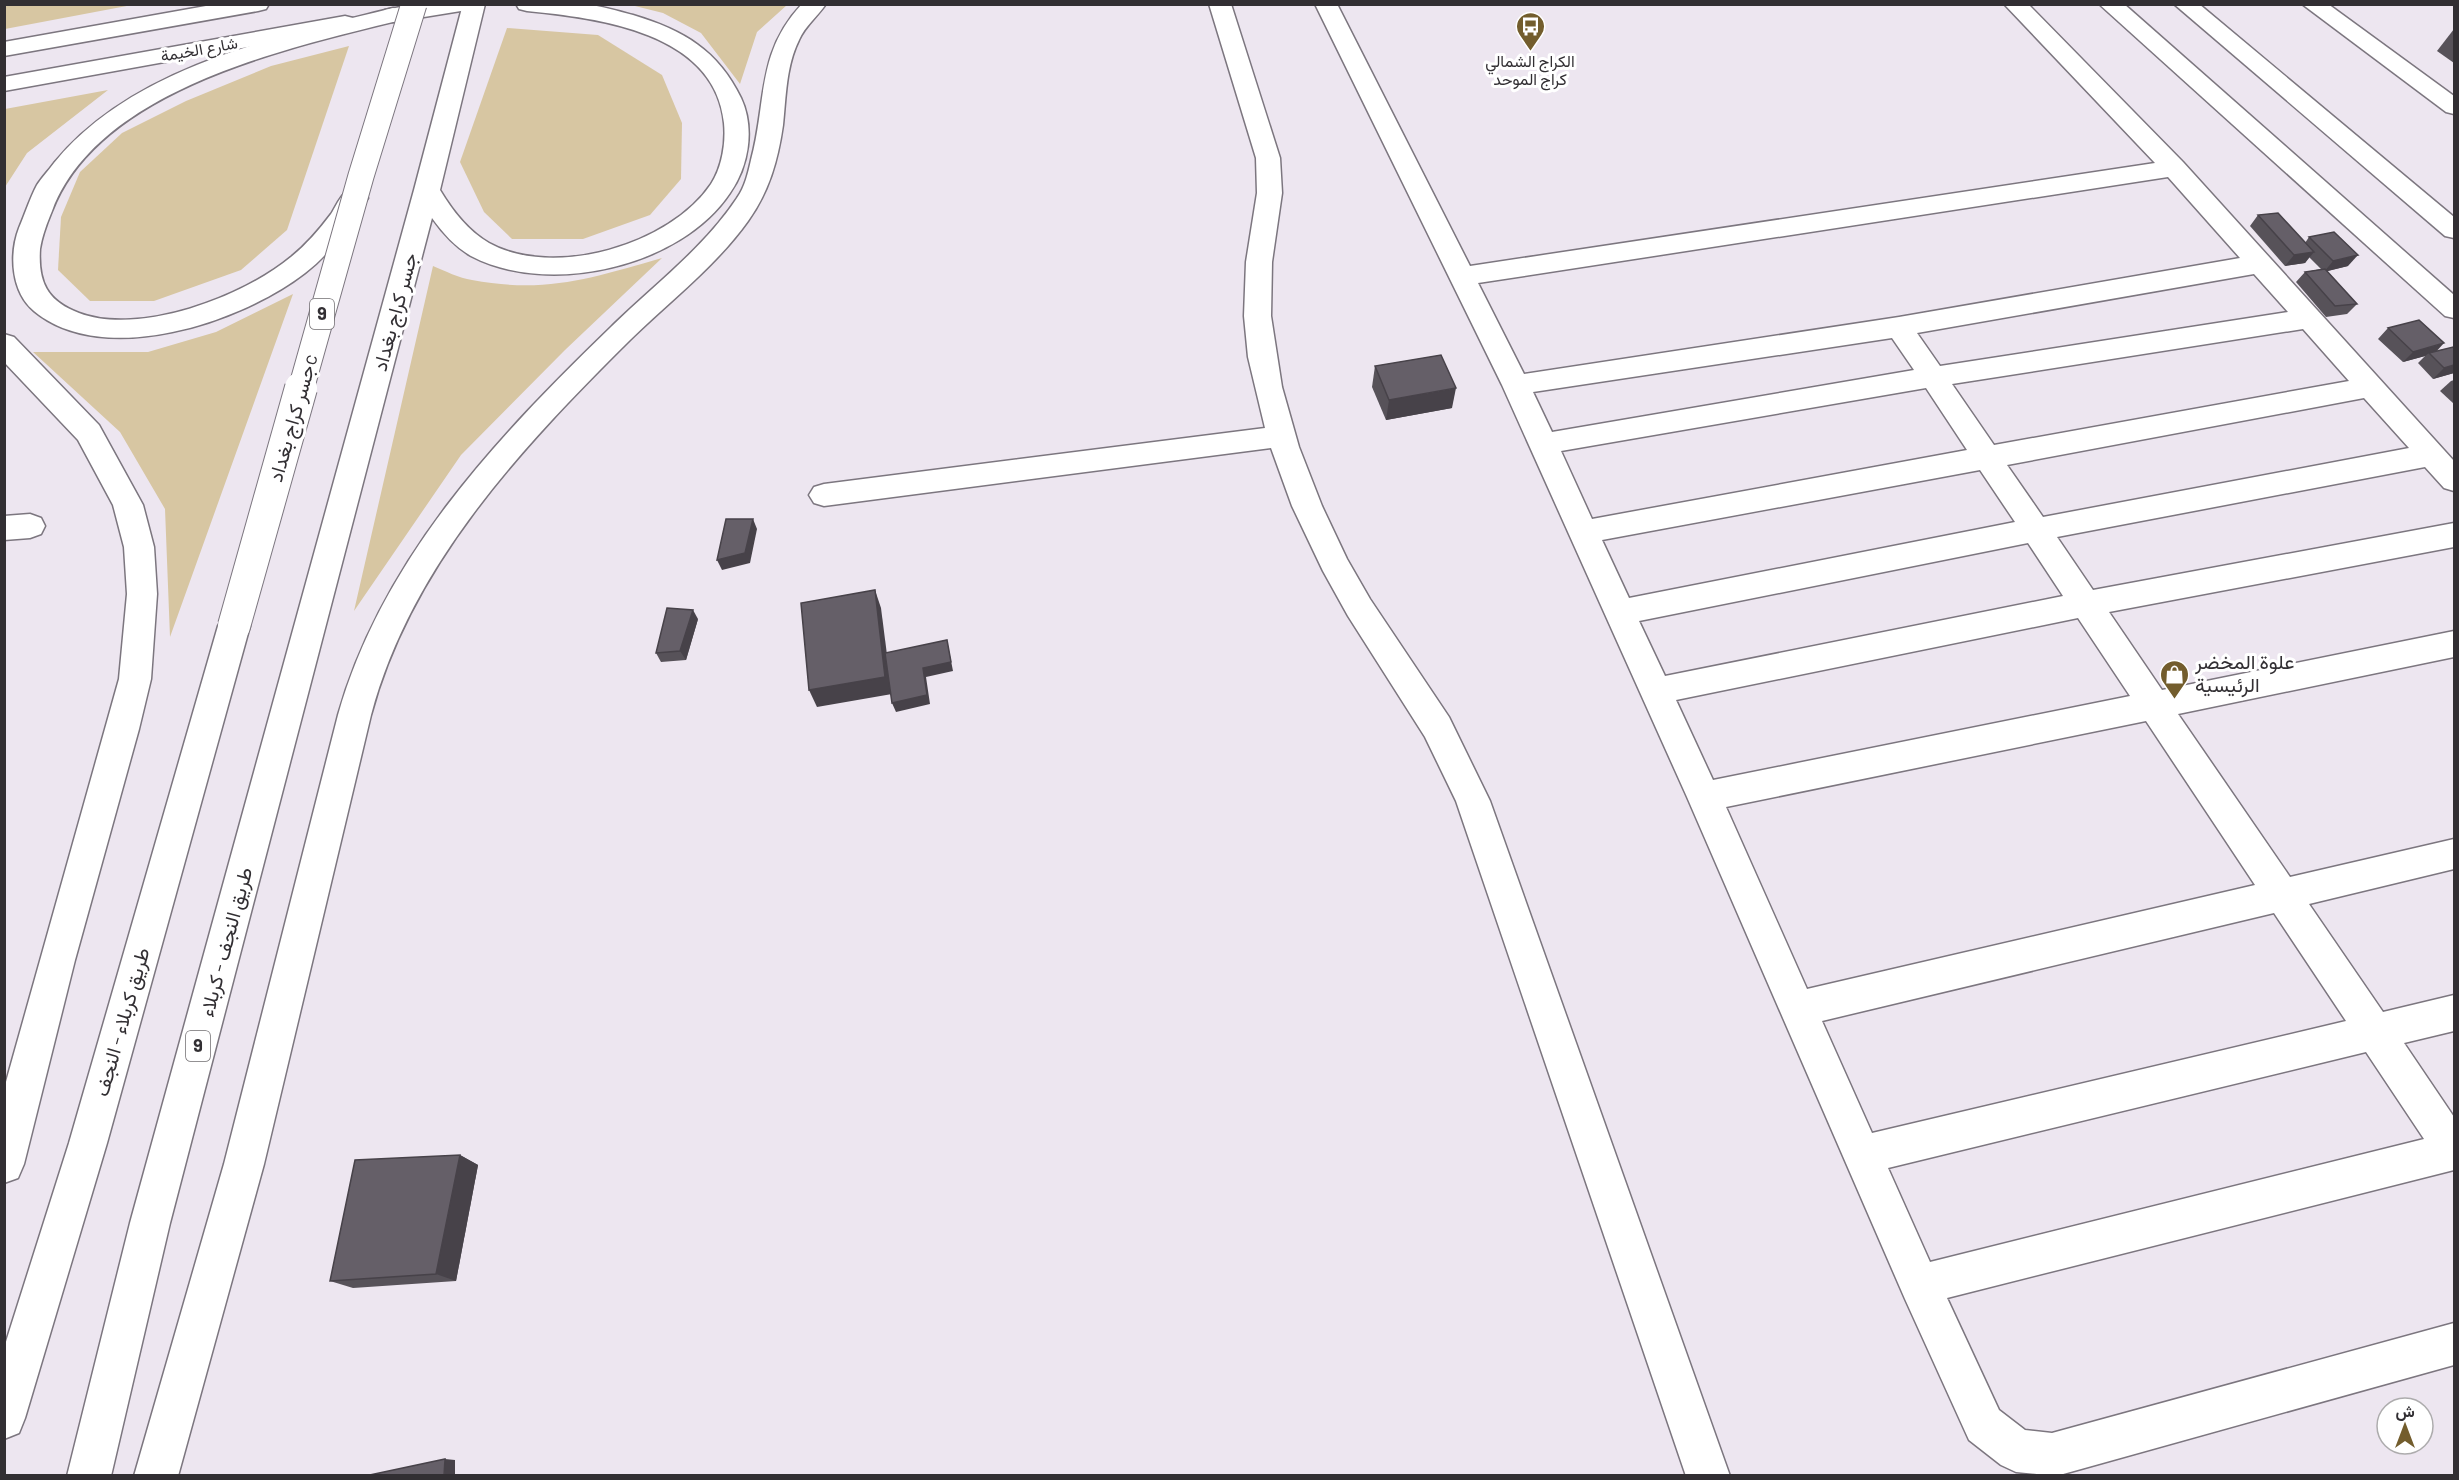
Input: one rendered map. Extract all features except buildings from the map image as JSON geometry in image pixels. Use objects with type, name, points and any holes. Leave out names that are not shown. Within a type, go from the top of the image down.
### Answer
[{"type":"main road","points":[[4,49],[258,4]]},
{"type":"main road","points":[[355,198],[334,230],[312,254],[286,274],[259,291],[193,317],[144,327],[84,325],[61,316],[43,304],[31,288],[27,269],[27,250],[41,199],[72,156],[115,119],[146,98],[187,77],[236,58],[294,40],[404,10],[461,4]]},
{"type":"main road","name":"جسر كراج بغداد","points":[[312,618],[427,190],[474,4]]},
{"type":"main road","points":[[427,190],[440,213],[481,250],[546,266],[578,264],[630,253],[667,236],[687,223],[720,190],[731,168],[737,133],[736,116],[724,83],[698,55],[662,32],[637,22],[564,8],[527,4]]},
{"type":"main road","points":[[156,1476],[244,1164],[343,758],[359,700],[378,645],[404,594],[481,482],[539,415],[632,322],[689,270],[736,219],[753,193],[769,142],[775,71],[780,54],[789,34],[815,4]]},
{"type":"main road","points":[[1220,4],[1268,158],[1271,176],[1271,194],[1260,257],[1257,318],[1262,356],[1282,436],[1299,485],[1321,536],[1348,589],[1438,728],[1473,801],[1708,1476]]},
{"type":"main road","points":[[1326,4],[1516,385],[1800,1009],[1919,1284],[1984,1425],[2016,1450],[2052,1455],[2454,1344]]},
{"type":"main road","points":[[2016,4],[2174,168],[2454,480]]},
{"type":"main road","points":[[2110,4],[2454,309]]},
{"type":"main road","points":[[2185,4],[2454,230]]},
{"type":"main road","points":[[2313,4],[2454,107]]},
{"type":"main road","name":"شارع الخيمة","points":[[4,84],[404,10]]},
{"type":"main road","name":"جسر كراج بغدادc","points":[[234,626],[355,198],[404,10]]},
{"type":"main road","points":[[1463,276],[2174,168]]},
{"type":"main road","points":[[1516,385],[1899,327],[2260,264]]},
{"type":"main road","points":[[1542,444],[1933,377],[2310,318]]},
{"type":"main road","points":[[1899,327],[2454,1150],[1919,1284]]},
{"type":"main road","points":[[4,344],[89,433],[128,505],[139,547],[142,594],[135,679],[123,729],[57,960],[4,1164]]},
{"type":"main road","points":[[1583,532],[2370,387]]},
{"type":"main road","points":[[824,495],[1282,436]]},
{"type":"main road","points":[[1620,612],[2432,455]]},
{"type":"main road","points":[[1656,692],[2085,604],[2454,535]]},
{"type":"main road","name":"طريق النجف - کربلاء","points":[[89,1476],[150,1223],[312,618]]},
{"type":"main road","name":"طريق کربلاء - النجف","points":[[4,1418],[88,1143],[234,626]]},
{"type":"main road","points":[[1704,797],[2454,644]]},
{"type":"main road","points":[[1800,1009],[2281,893],[2454,854]]},
{"type":"main road","points":[[1863,1155],[2454,1012]]},
{"type":"shaded area","points":[[5,4],[132,4],[132,5],[5,29]]},
{"type":"shaded area","points":[[631,5],[787,5],[757,32],[740,84],[701,33],[663,13]]},
{"type":"shaded area","points":[[507,28],[598,35],[662,75],[682,123],[681,179],[650,215],[583,239],[512,239],[484,212],[460,162]]},
{"type":"shaded area","points":[[349,46],[287,230],[241,270],[154,301],[90,301],[58,270],[61,217],[80,172],[122,133],[186,101],[271,66]]},
{"type":"shaded area","points":[[108,90],[27,153],[5,187],[5,109]]},
{"type":"shaded area","points":[[662,258],[565,350],[461,455],[354,611],[433,266],[467,279],[523,285],[569,282]]},
{"type":"shaded area","points":[[293,294],[170,637],[165,509],[120,432],[33,352],[148,352],[216,332]]},
{"type":"place","name":"الكراج الشمالي كراج الموحد","points":[[1530,52]]},
{"type":"place","name":"علوة المخضر الرئيسية","points":[[2174,700]]}]
